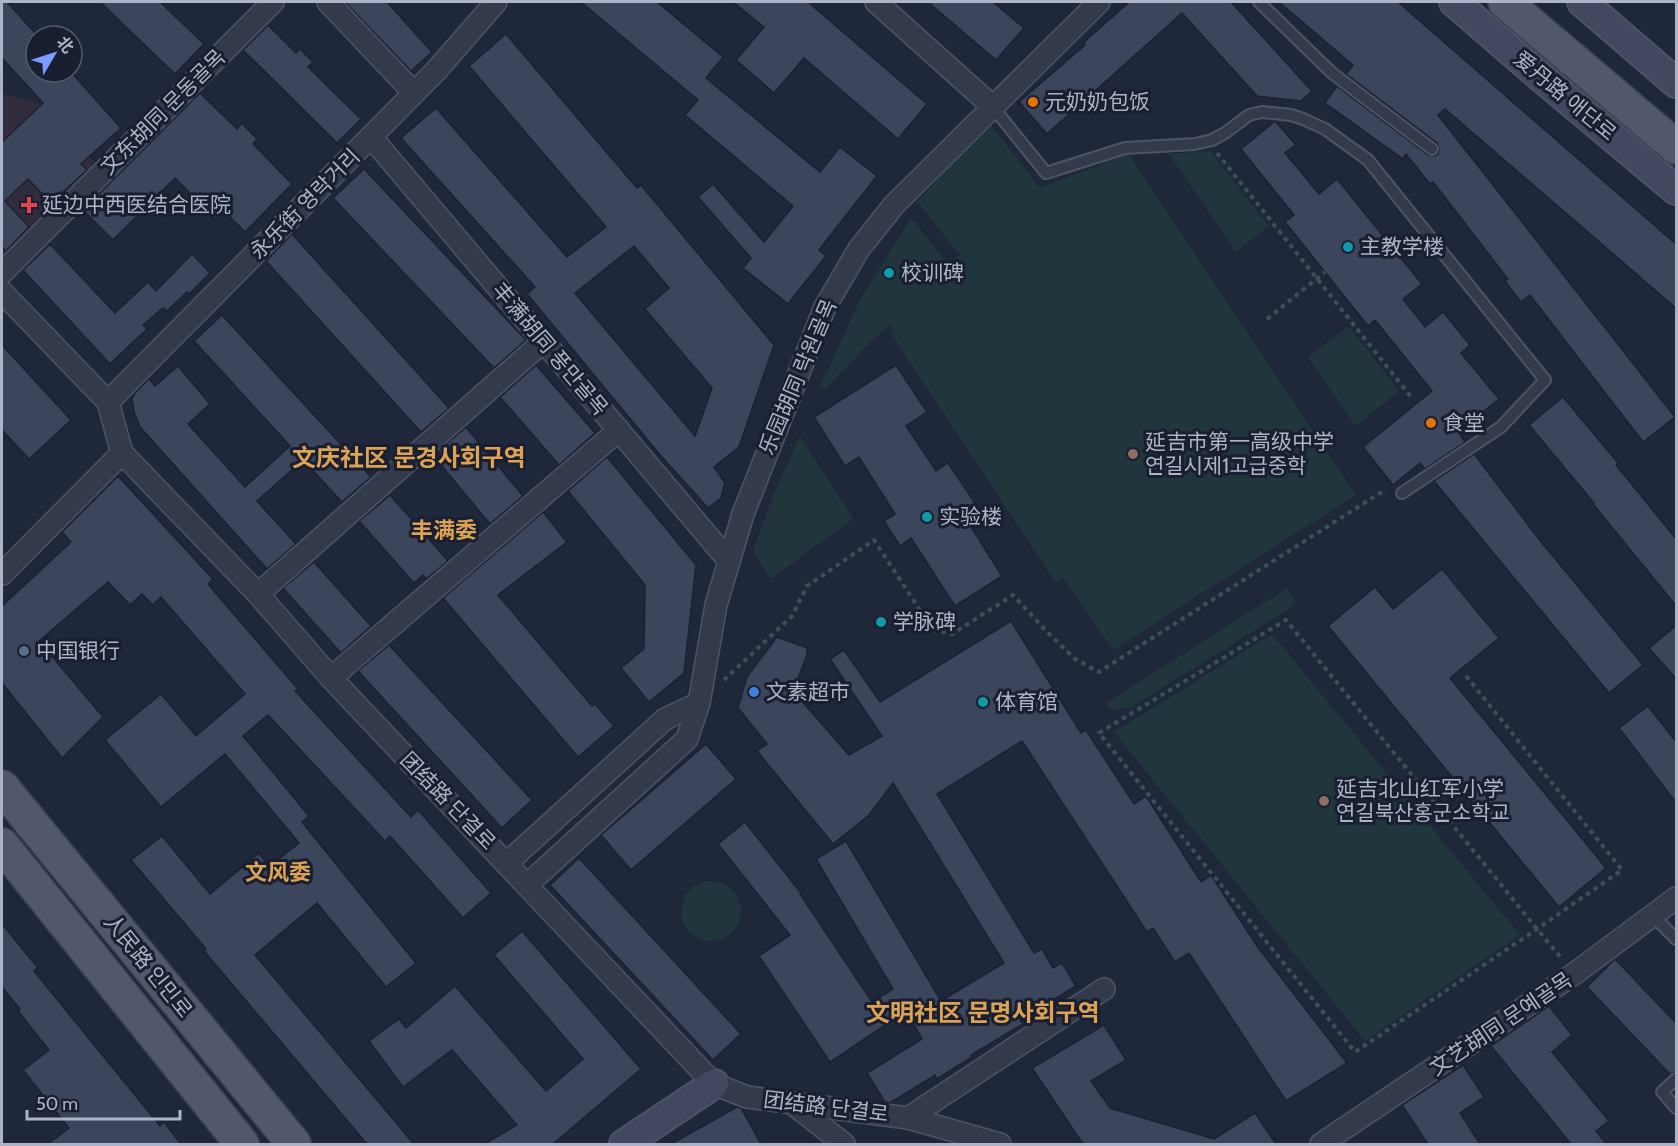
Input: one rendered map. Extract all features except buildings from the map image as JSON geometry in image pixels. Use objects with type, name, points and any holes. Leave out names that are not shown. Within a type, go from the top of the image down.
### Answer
[{"type":"main road","name":"爱丹路 애단로","points":[[1505,2],[1677,147]]},
{"type":"main road","points":[[1540,2],[1677,119]]},
{"type":"main road","name":"人民路 인민로","points":[[2,787],[294,1144]]},
{"type":"main road","name":"人民路 인민로","points":[[2,845],[242,1144]]},
{"type":"street","name":"文东胡同 문동골목","points":[[2,273],[273,2]]},
{"type":"street","name":"永乐街 영락거리","points":[[108,402],[414,93],[496,2]]},
{"type":"street","points":[[876,2],[992,106]]},
{"type":"street","name":"乐园胡同 락원골목","points":[[527,885],[687,739],[699,703],[716,605],[743,514],[825,307],[859,249],[894,205],[1099,2]]},
{"type":"street","name":"爱丹路 애단로","points":[[1454,2],[1677,190]]},
{"type":"street","points":[[1582,2],[1677,83]]},
{"type":"street","points":[[332,3],[414,93]]},
{"type":"street","name":"丰满胡同 풍만골목","points":[[371,137],[729,561]]},
{"type":"street","name":"团结路 단결로","points":[[2,292],[108,402],[123,453],[258,594],[332,678],[714,1084],[747,1097],[908,1118],[1000,1144]]},
{"type":"street","points":[[258,594],[544,341]]},
{"type":"street","points":[[332,678],[619,430]]},
{"type":"street","points":[[2,574],[123,453]]},
{"type":"street","points":[[507,863],[665,719],[699,703]]},
{"type":"street","name":"文艺胡同 문예골목","points":[[1321,1144],[1574,974],[1677,898]]},
{"type":"street","points":[[908,1118],[1104,989]]},
{"type":"street","points":[[624,1144],[714,1084]]},
{"type":"street","points":[[793,1104],[844,1144]]},
{"type":"lane","points":[[1259,2],[1332,74],[1432,149]]},
{"type":"lane","points":[[992,106],[1046,173],[1125,147],[1195,144],[1207,141],[1225,133],[1249,115],[1262,112],[1291,115],[1303,119],[1325,129],[1368,160],[1384,177],[1545,380],[1501,427],[1402,493]]},
{"type":"lane","points":[[1653,916],[1677,939]]},
{"type":"lane","points":[[1677,1079],[1662,1092],[1677,1108]]},
{"type":"path","points":[[1207,141],[1412,398]]},
{"type":"path","points":[[1267,319],[1325,272]]},
{"type":"path","points":[[699,703],[792,616],[807,586],[874,540],[933,630],[952,634],[1013,595],[1075,659],[1099,672],[1380,493],[1402,493]]},
{"type":"path","points":[[1466,676],[1622,870],[1537,929],[1355,1052],[1099,733],[1286,620],[1537,929],[1574,974]]},
{"type":"shaded area","name":"延边中西医结合医院","points":[[2,93],[38,103],[97,165],[8,251],[2,244]]},
{"type":"shaded area","points":[[992,126],[1040,188],[1128,154],[1356,495],[1113,650],[1063,578],[1055,582],[890,332],[893,330],[890,325],[870,342],[825,390],[820,387],[861,298],[911,218],[949,265],[960,255],[917,202],[954,161]]},
{"type":"shaded area","points":[[1210,151],[1269,226],[1236,252],[1169,154]]},
{"type":"shaded area","points":[[1349,326],[1399,391],[1356,426],[1308,357]]},
{"type":"shaded area","points":[[800,436],[853,519],[771,579],[753,551],[773,495]]},
{"type":"shaded area","points":[[1287,588],[1297,604],[1130,708],[1110,710],[1106,703]]},
{"type":"shaded area","points":[[1272,634],[1520,935],[1365,1041],[1114,732]]},
{"type":"shaded area","points":[[711,881],[728,886],[736,894],[741,911],[736,928],[728,936],[711,941],[694,936],[686,928],[681,911],[686,894],[694,886]]},
{"type":"place","name":"元奶奶包饭","points":[[1033,102]]},
{"type":"place","name":"延边中西医结合医院","points":[[29,205]]},
{"type":"place","name":"主教学楼","points":[[1348,247]]},
{"type":"place","name":"校训碑","points":[[889,273]]},
{"type":"place","name":"食堂","points":[[1431,423]]},
{"type":"place","name":"延吉市第一高级中学 연길시제1고급중학","points":[[1133,454]]},
{"type":"place","name":"实验楼","points":[[927,517]]},
{"type":"place","name":"学脉碑","points":[[881,622]]},
{"type":"place","name":"中国银行","points":[[24,651]]},
{"type":"place","name":"文素超市","points":[[754,692]]},
{"type":"place","name":"体育馆","points":[[983,702]]},
{"type":"place","name":"延吉北山红军小学 연길북산홍군소학교","points":[[1324,801]]},
{"type":"district","name":"文庆社区 문경사회구역","points":[[409,458]]},
{"type":"district","name":"丰满委","points":[[444,530]]},
{"type":"district","name":"文风委","points":[[278,872]]},
{"type":"district","name":"文明社区 문명사회구역","points":[[983,1013]]}]
